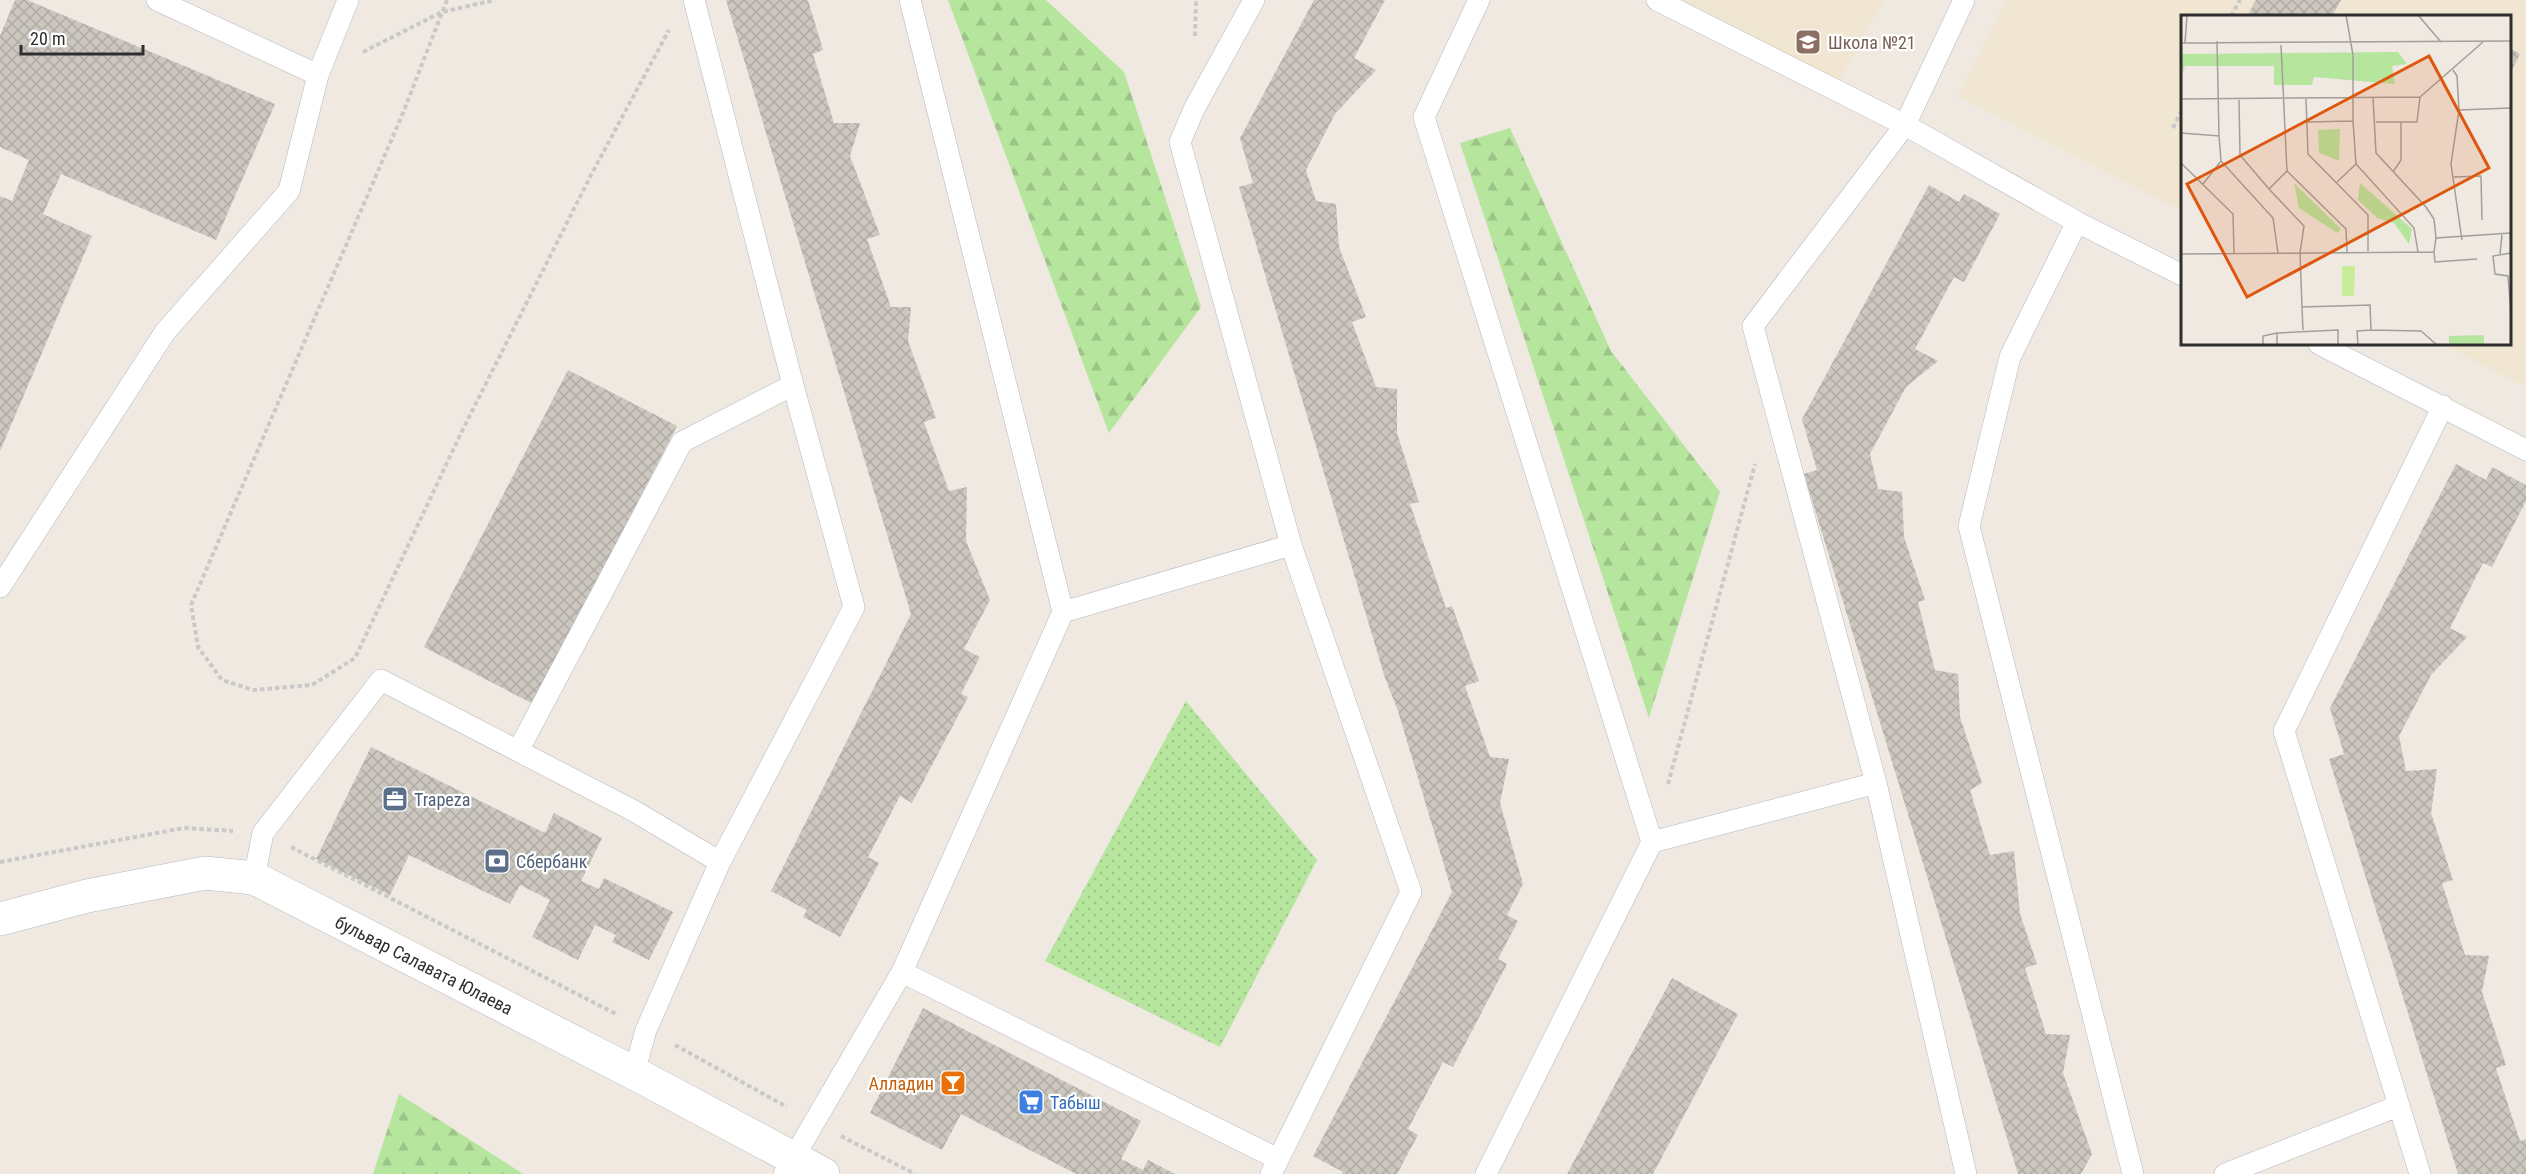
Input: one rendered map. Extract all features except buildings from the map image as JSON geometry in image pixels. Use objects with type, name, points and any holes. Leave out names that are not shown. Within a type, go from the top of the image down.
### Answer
[{"type":"street","name":"бульвар Салавата Юлаева","points":[[0,919],[87,897],[205,873],[254,878],[633,1073],[788,1166],[823,1174]]},
{"type":"lane","points":[[157,0],[318,75]]},
{"type":"lane","points":[[0,587],[165,332],[289,191],[318,75],[348,0]]},
{"type":"lane","points":[[633,1073],[646,1030],[720,862],[854,607],[793,385],[694,0]]},
{"type":"lane","points":[[788,1166],[902,972],[1063,612],[910,0]]},
{"type":"lane","points":[[902,972],[1274,1167],[1411,892],[1291,545],[1180,142],[1194,109],[1254,0]]},
{"type":"lane","points":[[1479,0],[1424,117],[1652,842],[1486,1174]]},
{"type":"lane","points":[[1657,0],[1905,125],[2078,222],[2181,274]]},
{"type":"lane","points":[[1964,0],[1905,125],[1753,326],[1876,783],[1966,1174]]},
{"type":"lane","points":[[2078,222],[2010,357],[1969,526],[2133,1174]]},
{"type":"lane","points":[[2321,345],[2526,450]]},
{"type":"lane","points":[[519,749],[682,442],[793,385]]},
{"type":"lane","points":[[2420,1174],[2284,731],[2443,406]]},
{"type":"lane","points":[[1063,612],[1291,545]]},
{"type":"lane","points":[[254,878],[263,833],[381,680],[634,810],[720,862]]},
{"type":"lane","points":[[1652,842],[1876,783]]},
{"type":"lane","points":[[2225,1174],[2398,1106]]},
{"type":"path","points":[[447,0],[403,113],[191,605],[198,647],[222,680],[253,690],[312,685],[354,658],[474,408],[591,174],[670,28]]},
{"type":"path","points":[[318,75],[442,12],[495,0]]},
{"type":"path","points":[[2232,15],[2240,0]]},
{"type":"path","points":[[2173,128],[2181,112]]},
{"type":"path","points":[[1668,785],[1758,456]]},
{"type":"shaded area","name":"Школа №21","points":[[1677,0],[1884,0],[1837,84]]},
{"type":"shaded area","points":[[2007,0],[2526,0],[2526,387],[2443,345],[2511,345],[2511,15],[2181,15],[2181,210],[1957,96]]},
{"type":"green space","points":[[948,0],[1046,0],[1124,72],[1201,307],[1109,433]]},
{"type":"green space","points":[[1510,128],[1611,351],[1720,492],[1649,718],[1460,143]]},
{"type":"green space","points":[[1186,701],[1317,860],[1220,1047],[1045,961]]},
{"type":"green space","points":[[399,1094],[523,1174],[373,1174]]},
{"type":"place","name":"Школа №21","points":[[1808,42]]},
{"type":"place","name":"Trapeza","points":[[395,799]]},
{"type":"place","name":"Сбербанк","points":[[497,861]]},
{"type":"place","name":"Алладин","points":[[953,1083]]},
{"type":"place","name":"Табыш","points":[[1031,1102]]}]
